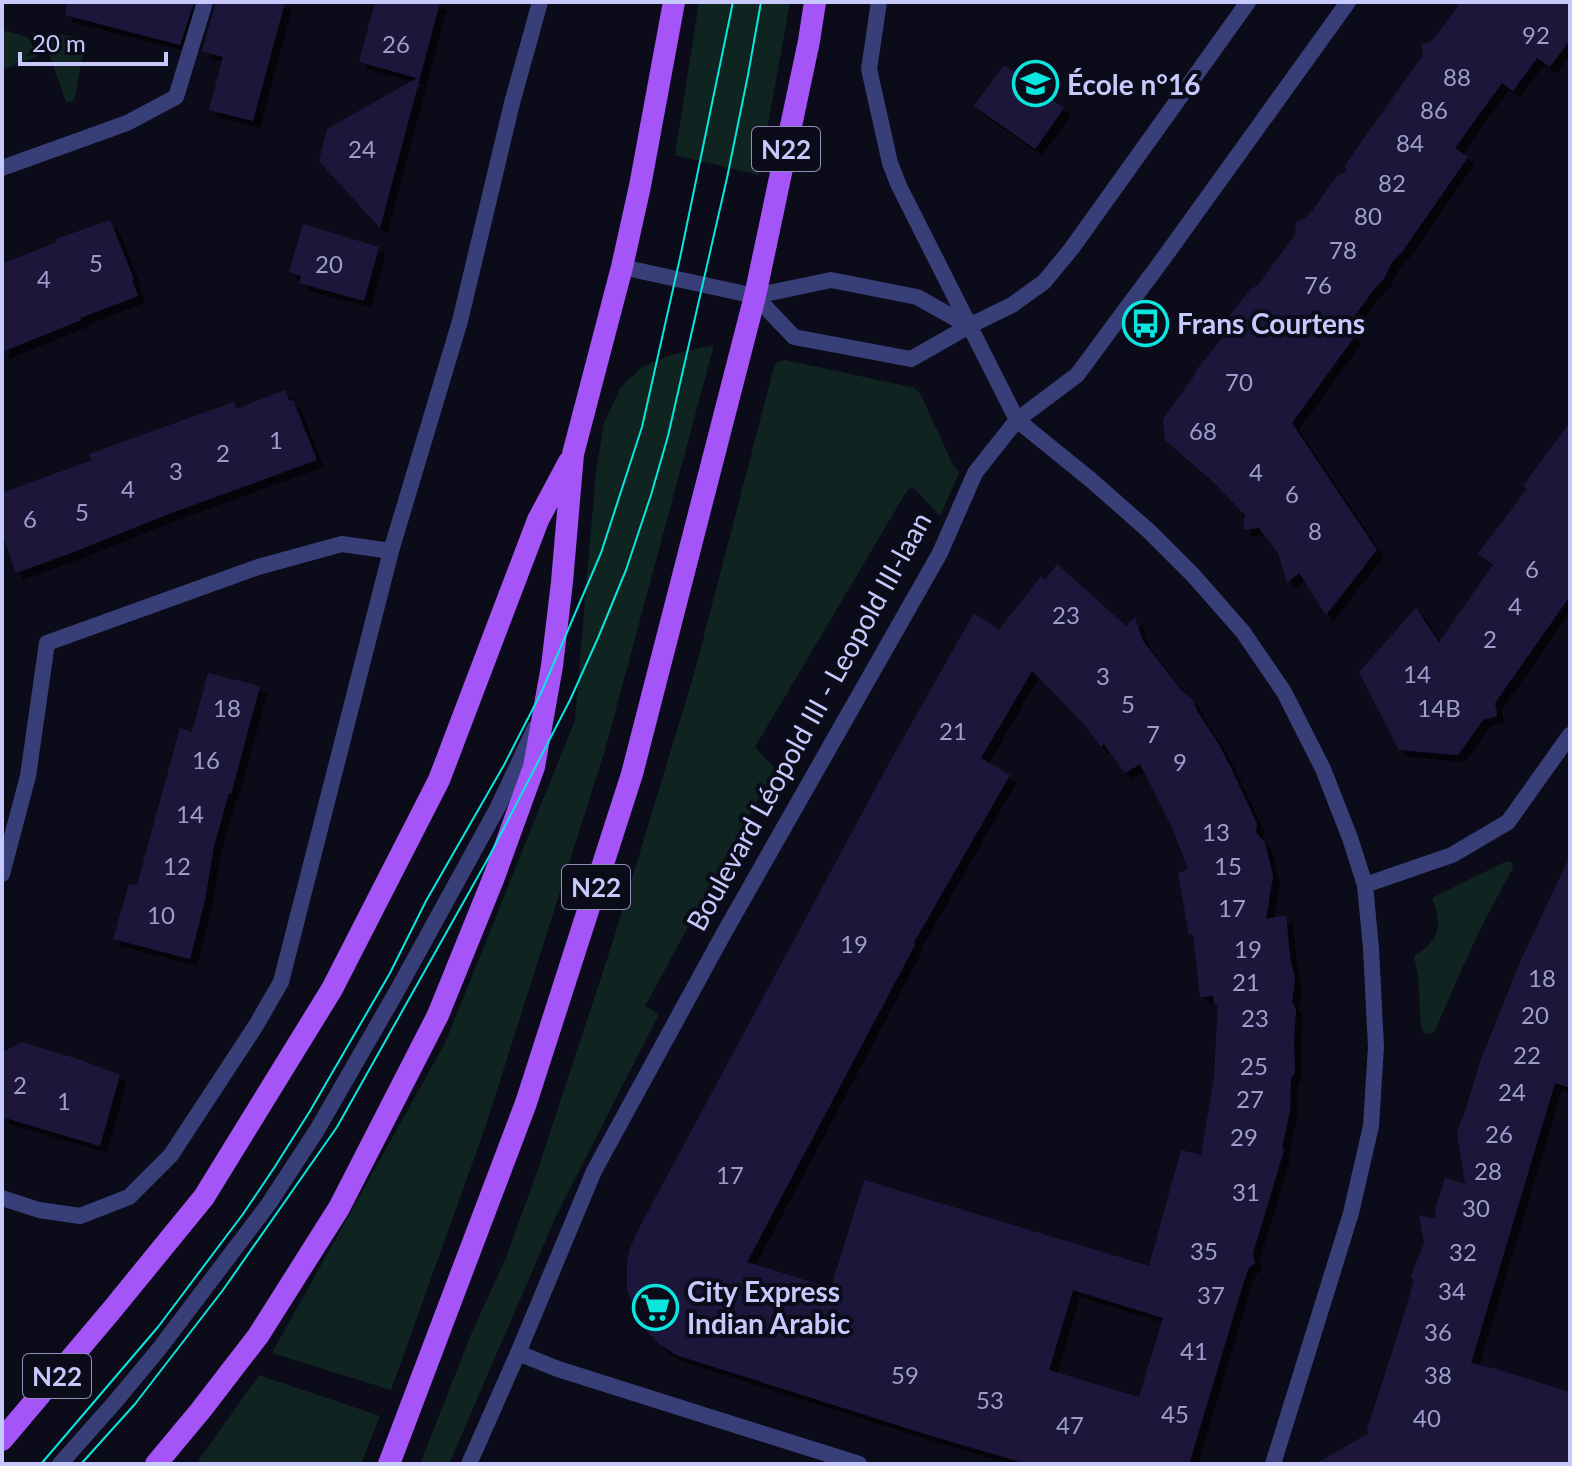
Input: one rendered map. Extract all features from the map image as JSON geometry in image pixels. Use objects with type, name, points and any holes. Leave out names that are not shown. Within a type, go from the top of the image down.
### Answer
[{"type":"main road","name":"N22","points":[[156,1464],[265,1324],[339,1208],[438,1015],[494,877],[534,767],[546,705],[562,582],[573,454],[622,267],[646,158],[674,2]]},
{"type":"main road","name":"N22","points":[[389,1464],[526,1103],[632,774],[755,296],[815,2]]},
{"type":"main road","name":"N22","points":[[2,1440],[204,1197],[332,989],[439,780],[538,520],[573,454]]},
{"type":"street","points":[[2,168],[127,123],[176,97],[205,2]]},
{"type":"street","points":[[2,1198],[39,1210],[80,1216],[129,1197],[171,1155],[281,982],[391,551],[460,321],[512,103],[540,2]]},
{"type":"street","points":[[879,2],[869,69],[890,163],[1017,420],[1150,532],[1243,632],[1284,692],[1323,769],[1365,885],[1376,1047],[1371,1126],[1351,1213],[1273,1464]]},
{"type":"street","points":[[755,296],[794,337],[911,359],[1012,305],[1044,282],[1072,248],[1248,2]]},
{"type":"street","name":"Boulevard Léopold III - Leopold III-laan","points":[[469,1464],[594,1171],[724,933],[940,553],[975,473],[1017,420],[1077,375],[1348,2]]},
{"type":"street","points":[[622,267],[755,296],[831,280],[917,297],[969,326]]},
{"type":"street","points":[[2,874],[28,776],[47,643],[258,567],[342,544],[391,551]]},
{"type":"street","points":[[60,1464],[167,1339],[268,1205],[317,1130],[498,807],[546,705]]},
{"type":"street","points":[[1365,885],[1452,855],[1508,822],[1570,735]]},
{"type":"street","points":[[518,1353],[558,1369],[859,1464]]},
{"type":"green space","points":[[699,2],[790,2],[759,175],[675,155]]},
{"type":"green space","points":[[2,30],[28,37],[38,56],[2,70]]},
{"type":"green space","points":[[52,33],[86,39],[74,101],[66,102],[49,54]]},
{"type":"green space","points":[[714,345],[605,750],[485,1128],[391,1390],[272,1353],[445,1043],[575,720],[596,471],[604,423],[621,387],[643,366],[671,355]]},
{"type":"green space","points":[[785,360],[915,388],[959,473],[940,516],[914,488],[908,489],[755,747],[785,780],[780,790],[767,783],[645,1006],[659,1014],[557,1214],[449,1464],[420,1464],[472,1332],[506,1258],[538,1169],[613,941],[694,674],[774,367]]},
{"type":"green space","points":[[1507,861],[1512,863],[1513,868],[1471,948],[1435,1031],[1424,1033],[1414,956],[1429,944],[1437,931],[1432,898]]},
{"type":"green space","points":[[259,1375],[380,1416],[361,1464],[196,1464]]},
{"type":"building","points":[[67,2],[194,2],[180,45],[65,15]]},
{"type":"building","points":[[216,2],[285,2],[253,121],[209,110],[223,57],[202,51]]},
{"type":"building","points":[[375,2],[440,2],[380,228],[319,161],[327,129],[417,78],[359,62]]},
{"type":"building","points":[[1461,2],[1570,2],[1570,40],[1550,67],[1537,58],[1513,91],[1502,83],[1478,116],[1455,148],[1468,157],[1392,262],[1384,279],[1345,329],[1355,336],[1292,423],[1377,550],[1326,615],[1299,573],[1287,583],[1278,553],[1259,528],[1243,530],[1245,515],[1165,440],[1163,419],[1229,329],[1226,320],[1251,289],[1258,285],[1295,235],[1296,222],[1312,211],[1337,176],[1346,172],[1345,165],[1423,55],[1421,44],[1432,41]]},
{"type":"building","points":[[1004,65],[1064,108],[1035,149],[974,106]]},
{"type":"building","points":[[110,220],[138,296],[2,352],[2,264],[57,242],[56,239]]},
{"type":"building","points":[[303,224],[379,247],[364,301],[299,283],[301,276],[289,272]]},
{"type":"building","points":[[285,390],[289,401],[293,400],[317,460],[16,573],[2,533],[2,493],[92,460],[89,454],[234,402],[236,409]]},
{"type":"building","points":[[1570,422],[1570,596],[1495,703],[1497,716],[1483,720],[1458,755],[1399,750],[1359,672],[1416,608],[1439,642],[1493,565],[1478,554],[1527,489],[1523,486]]},
{"type":"building","points":[[1057,564],[1126,626],[1135,617],[1143,641],[1181,690],[1193,700],[1232,770],[1257,824],[1256,832],[1265,843],[1273,876],[1266,919],[1286,915],[1295,980],[1292,1002],[1296,1009],[1295,1072],[1291,1078],[1284,1150],[1253,1253],[1255,1263],[1249,1268],[1244,1281],[1189,1464],[1027,1464],[935,1437],[676,1355],[659,1344],[645,1329],[627,1290],[627,1260],[637,1232],[887,767],[974,613],[999,630],[1041,576],[1045,580]],"holes":[[[1032,671],[1082,722],[1101,747],[1104,744],[1125,773],[1140,764],[1172,827],[1188,869],[1178,873],[1189,935],[1193,934],[1200,997],[1213,996],[1214,1004],[1218,1004],[1214,1078],[1201,1155],[1181,1150],[1149,1266],[864,1180],[831,1288],[747,1262],[916,943],[913,944],[1010,775],[981,758]],[[1073,1290],[1163,1318],[1139,1397],[1049,1370]]]},
{"type":"building","points":[[208,673],[260,686],[214,846],[205,900],[190,959],[113,939],[129,884],[137,885],[180,728],[192,732]]},
{"type":"building","points":[[1570,856],[1570,1088],[1555,1083],[1471,1363],[1570,1392],[1570,1464],[1315,1464],[1369,1433],[1367,1429],[1414,1281],[1411,1276],[1424,1243],[1419,1215],[1436,1217],[1435,1210],[1445,1178],[1465,1184],[1457,1133],[1481,1059],[1521,960]]},
{"type":"building","points":[[21,1042],[120,1075],[100,1146],[2,1117],[2,1053]]},
{"type":"tram line","points":[[41,1464],[158,1327],[274,1168],[390,973],[426,901],[504,765],[541,693],[601,553],[642,427],[733,2]]},
{"type":"tram line","points":[[81,1464],[135,1404],[223,1290],[337,1127],[490,855],[570,700],[626,570],[668,436],[727,178],[761,2]]},
{"type":"place","name":"École n°16","points":[[1036,84]]},
{"type":"place","name":"Frans Courtens","points":[[1146,323]]},
{"type":"place","name":"City Express Indian Arabic","points":[[656,1307]]}]
